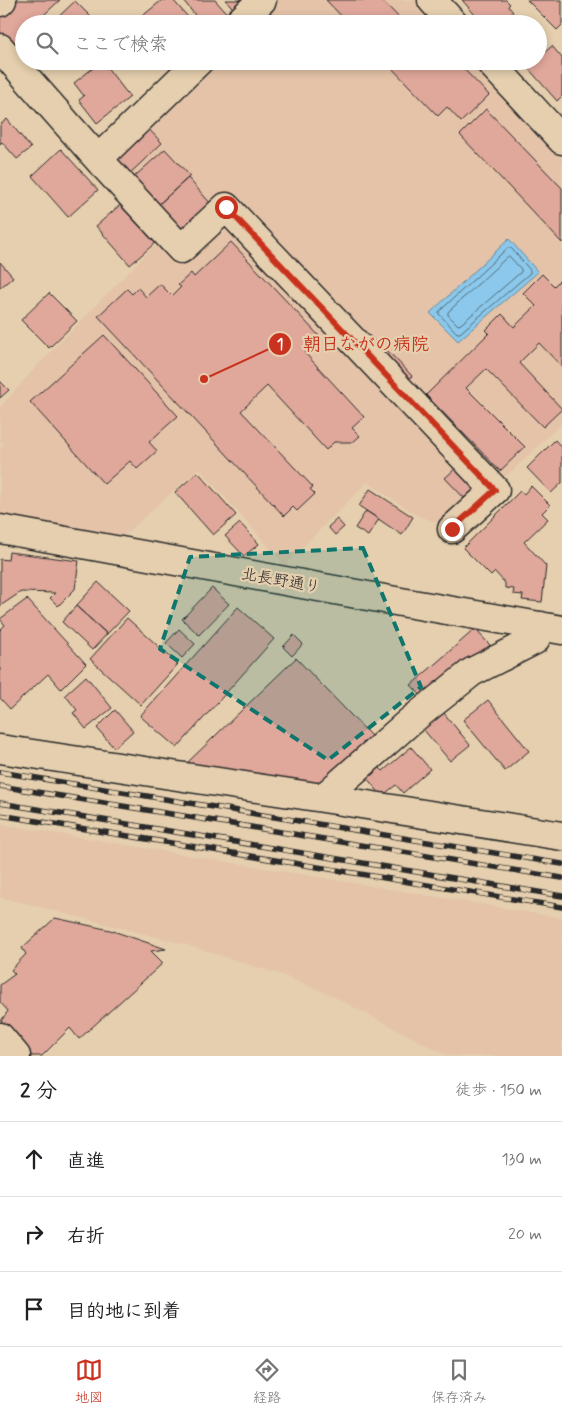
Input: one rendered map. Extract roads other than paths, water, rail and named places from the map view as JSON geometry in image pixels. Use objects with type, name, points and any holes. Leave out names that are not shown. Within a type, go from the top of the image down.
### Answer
[{"type":"street","points":[[247,15],[262,0]]},
{"type":"street","points":[[432,0],[446,15]]},
{"type":"street","points":[[0,48],[15,65]]},
{"type":"street","points":[[19,70],[181,249],[226,207],[495,490],[452,529]]},
{"type":"street","points":[[98,159],[190,70]]},
{"type":"street","points":[[499,70],[557,124]]},
{"type":"street","name":"北長野通り","points":[[0,529],[552,628]]},
{"type":"street","points":[[323,798],[408,723],[472,672],[535,640],[552,628]]},
{"type":"street","points":[[0,749],[562,836]]},
{"type":"street","points":[[0,1037],[16,1056]]},
{"type":"water","points":[[509,239],[538,272],[458,341],[430,313]]},
{"type":"railway","points":[[0,772],[562,864]]},
{"type":"railway","points":[[0,786],[562,878]]},
{"type":"railway","points":[[0,803],[562,896]]},
{"type":"railway","points":[[0,815],[562,907]]},
{"type":"place","name":"朝日ながの病院","points":[[204,379]]}]
